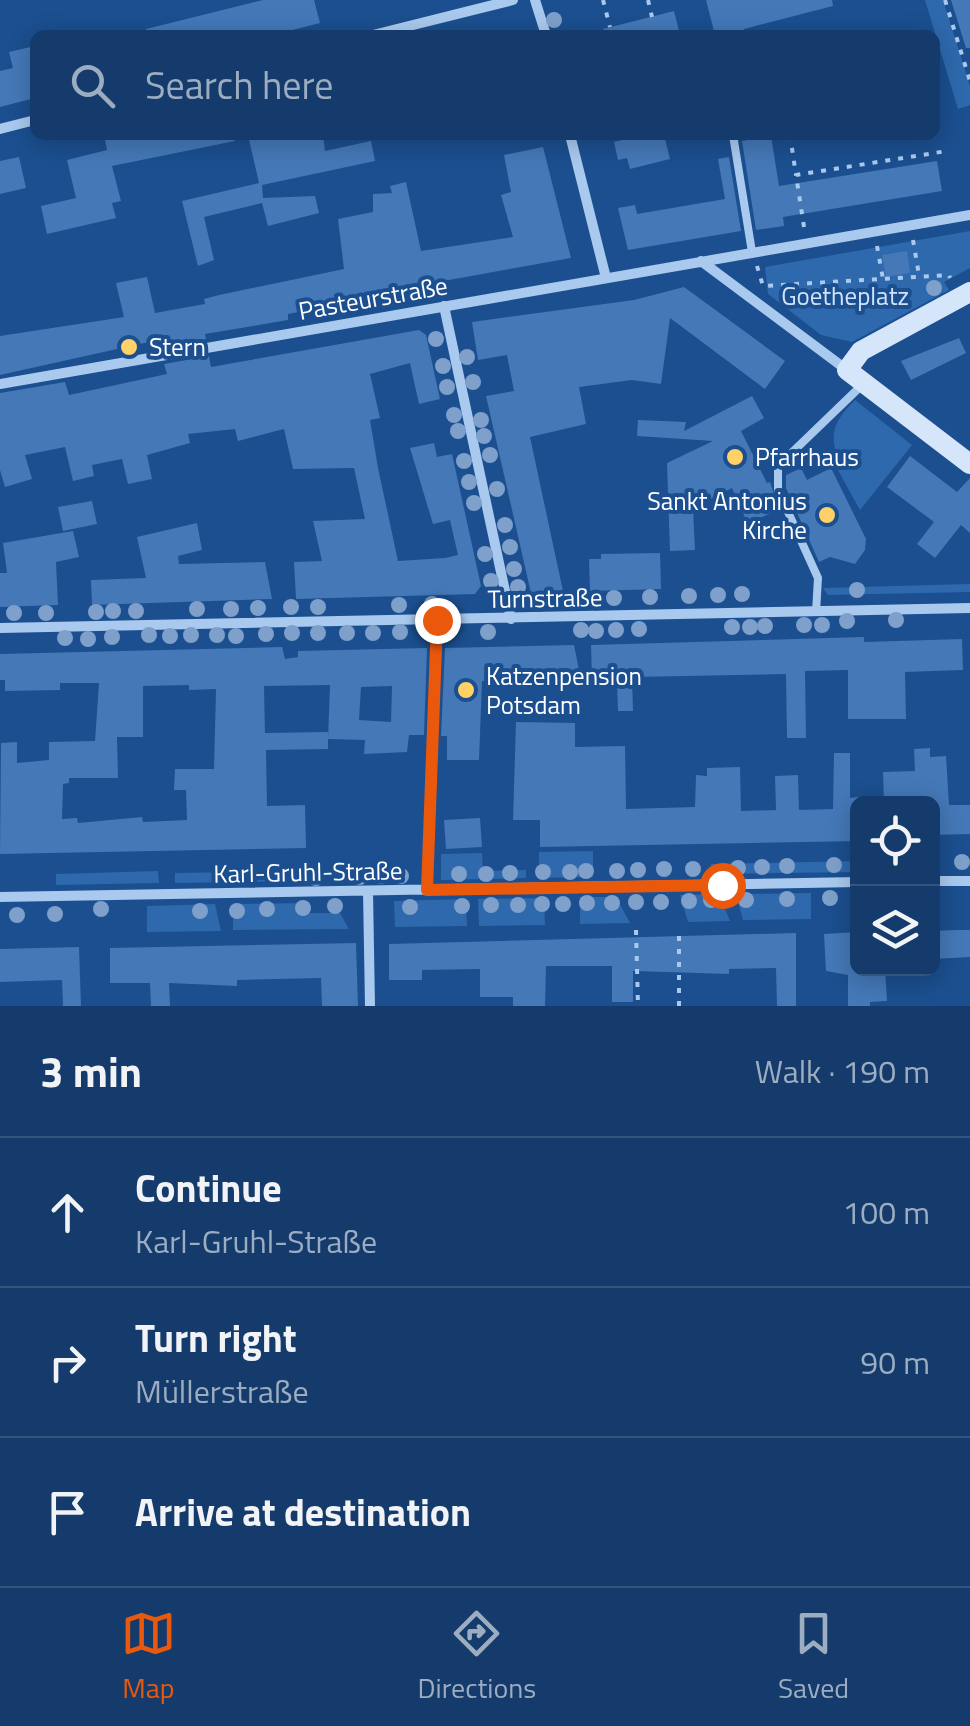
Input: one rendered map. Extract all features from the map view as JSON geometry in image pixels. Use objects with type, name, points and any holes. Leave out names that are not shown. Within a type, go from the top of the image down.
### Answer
[{"type":"street","points":[[393,30],[513,0]]},
{"type":"street","points":[[535,0],[544,30]]},
{"type":"street","points":[[0,129],[30,121]]},
{"type":"street","points":[[571,140],[606,278]]},
{"type":"street","name":"Pasteurstraße","points":[[0,384],[970,215]]},
{"type":"street","points":[[700,261],[970,464]]},
{"type":"street","points":[[855,377],[861,351],[965,295]]},
{"type":"street","points":[[444,306],[511,619]]},
{"type":"street","name":"Turnstraße","points":[[0,628],[970,608]]},
{"type":"street","points":[[427,890],[437,620]]},
{"type":"street","points":[[940,881],[970,881]]},
{"type":"street","name":"Karl-Gruhl-Straße","points":[[0,897],[850,882]]},
{"type":"street","points":[[368,891],[370,1006]]},
{"type":"lane","points":[[734,140],[752,252]]},
{"type":"lane","points":[[816,612],[818,578],[778,490],[778,466],[855,377]]},
{"type":"path","points":[[603,0],[610,27]]},
{"type":"path","points":[[648,0],[652,17]]},
{"type":"path","points":[[945,0],[955,22],[970,81]]},
{"type":"path","points":[[791,140],[807,243]]},
{"type":"path","points":[[796,175],[947,151]]},
{"type":"path","points":[[910,225],[920,276]]},
{"type":"path","points":[[874,232],[883,279]]},
{"type":"path","points":[[752,252],[764,286],[948,275],[965,295]]},
{"type":"path","points":[[679,929],[679,1006]]},
{"type":"path","points":[[636,930],[638,1006]]},
{"type":"green space","points":[[925,0],[943,0],[970,86],[970,105],[958,109],[940,50],[940,30],[934,30]]},
{"type":"green space","name":"Goetheplatz","points":[[970,231],[970,268],[944,282],[949,290],[852,342],[821,335],[768,294],[765,267]]},
{"type":"green space","points":[[855,400],[912,445],[860,510],[834,463],[838,458],[836,426]]},
{"type":"green space","points":[[970,584],[970,592],[828,595],[823,588]]},
{"type":"green space","points":[[593,851],[593,877],[539,878],[539,852]]},
{"type":"green space","points":[[482,853],[483,871],[526,870],[526,878],[441,880],[441,854]]},
{"type":"green space","points":[[850,861],[850,872],[711,874],[711,864]]},
{"type":"green space","points":[[158,871],[159,883],[56,885],[56,874]]},
{"type":"green space","points":[[295,871],[296,881],[175,883],[175,873]]},
{"type":"green space","points":[[811,893],[811,919],[743,920],[736,894]]},
{"type":"green space","points":[[719,894],[730,921],[688,922],[680,895]]},
{"type":"green space","points":[[580,897],[616,897],[630,923],[580,924]]},
{"type":"green space","points":[[544,898],[545,925],[479,926],[478,899]]},
{"type":"green space","points":[[466,899],[467,926],[395,927],[394,901]]},
{"type":"green space","points":[[310,903],[310,913],[340,913],[349,929],[233,930],[233,904]]},
{"type":"green space","points":[[215,904],[221,931],[147,932],[147,906]]},
{"type":"building","points":[[263,0],[314,0],[320,23],[293,30],[146,29]]},
{"type":"building","points":[[706,0],[832,0],[833,6],[744,30],[714,30]]},
{"type":"building","points":[[951,0],[970,0],[970,48],[966,48]]},
{"type":"building","points":[[674,11],[679,30],[603,30]]},
{"type":"building","points":[[30,47],[30,99],[0,107],[0,71],[13,68],[9,52]]},
{"type":"building","points":[[105,140],[235,141],[112,166],[121,201],[112,203],[116,218],[47,234],[41,206],[76,198],[67,160],[107,150]]},
{"type":"building","points":[[249,140],[324,140],[325,151],[371,141],[375,161],[262,185],[263,198],[315,196],[319,213],[268,226],[262,203],[204,217],[214,260],[198,266],[182,201],[259,183]]},
{"type":"building","points":[[665,140],[670,159],[630,169],[627,158],[618,160],[614,142]]},
{"type":"building","points":[[772,140],[779,186],[937,161],[942,191],[783,217],[784,226],[756,230],[742,141]]},
{"type":"building","points":[[543,147],[571,258],[338,300],[338,304],[288,314],[288,320],[205,334],[206,339],[161,347],[160,341],[144,343],[0,375],[0,336],[124,317],[116,283],[147,277],[155,313],[205,304],[204,299],[219,295],[344,269],[338,219],[373,212],[373,194],[392,193],[390,186],[406,182],[421,251],[513,237],[501,195],[511,192],[504,155]]},
{"type":"building","points":[[19,157],[26,188],[0,194],[0,161]]},
{"type":"building","points":[[729,157],[741,231],[628,250],[618,208],[635,205],[637,214],[725,199],[718,159]]},
{"type":"building","points":[[907,251],[910,273],[886,277],[882,255]]},
{"type":"building","points":[[684,287],[785,361],[765,389],[670,318],[661,384],[632,380],[579,387],[586,424],[530,437],[563,591],[531,593],[486,396],[514,391],[507,355],[478,360],[472,322],[634,300]]},
{"type":"building","points":[[419,330],[426,335],[440,399],[419,404],[410,363],[370,374],[380,418],[370,420],[378,468],[398,561],[445,558],[458,555],[450,520],[433,524],[410,448],[434,443],[437,457],[452,454],[481,586],[475,594],[296,599],[294,562],[322,561],[313,521],[365,519],[354,468],[293,469],[284,429],[238,441],[235,429],[188,434],[190,443],[147,455],[152,479],[128,484],[122,459],[92,465],[94,476],[73,481],[65,447],[25,455],[32,479],[5,487],[0,470],[0,393],[65,382],[69,395],[167,374],[164,364],[209,356],[211,367]]},
{"type":"building","points":[[959,338],[966,353],[911,380],[901,361]]},
{"type":"building","points":[[752,396],[764,418],[741,431],[767,483],[770,482],[779,509],[748,524],[732,488],[693,508],[695,550],[670,551],[667,463],[713,441],[637,436],[638,420],[686,422],[684,431]]},
{"type":"building","points":[[910,456],[957,492],[970,478],[970,533],[961,525],[935,558],[917,544],[934,522],[887,487]]},
{"type":"building","name":"Sankt Antonius Kirche","points":[[801,468],[807,480],[831,468],[866,539],[865,550],[855,564],[830,557],[819,562],[786,488],[786,475]]},
{"type":"building","points":[[92,501],[97,524],[63,531],[58,507]]},
{"type":"building","points":[[197,523],[202,550],[178,556],[179,564],[265,562],[272,599],[92,605],[91,580],[146,578],[137,537]]},
{"type":"building","points":[[73,531],[79,557],[56,562],[58,605],[0,607],[0,573],[7,573],[3,543]]},
{"type":"building","points":[[660,553],[661,589],[590,591],[589,559],[601,559],[601,554]]},
{"type":"building","points":[[864,637],[864,642],[962,639],[963,670],[905,672],[906,719],[848,719],[848,670],[805,671],[806,738],[787,738],[786,674],[632,677],[633,711],[618,711],[617,680],[592,680],[591,645]]},
{"type":"building","points":[[574,645],[581,680],[482,681],[479,760],[447,760],[447,736],[441,736],[445,648]]},
{"type":"building","points":[[282,647],[285,659],[298,657],[298,651],[427,648],[424,735],[409,735],[407,752],[364,754],[365,740],[328,739],[328,749],[266,750],[267,806],[305,805],[306,848],[0,854],[1,743],[17,742],[17,763],[49,760],[49,742],[95,741],[99,683],[60,683],[60,690],[5,691],[5,680],[0,680],[0,654]],"holes":[[[189,685],[189,690],[216,689],[214,769],[175,769],[174,790],[186,790],[187,820],[143,822],[142,817],[78,823],[77,818],[62,819],[63,784],[69,783],[69,778],[118,778],[117,737],[143,737],[143,686]],[[330,685],[328,739],[328,732],[265,733],[264,686]],[[392,686],[391,722],[359,720],[361,687]]]},
{"type":"building","points":[[516,722],[575,723],[575,747],[625,746],[626,809],[695,807],[696,775],[707,776],[707,768],[740,767],[741,811],[776,810],[775,776],[798,775],[799,810],[833,809],[834,753],[850,753],[850,841],[540,847],[540,820],[513,820]]},
{"type":"building","points":[[930,748],[930,757],[946,756],[949,805],[970,805],[970,834],[940,835],[940,796],[884,796],[883,772],[915,771],[914,749]]},
{"type":"building","points":[[480,818],[482,847],[446,849],[444,820]]},
{"type":"building","points":[[970,930],[970,957],[940,959],[940,931]]},
{"type":"building","points":[[850,932],[850,976],[885,976],[887,1001],[848,1006],[848,975],[826,971],[824,934]]},
{"type":"building","points":[[796,933],[796,1006],[777,1006],[776,968],[729,969],[729,974],[633,971],[633,1002],[612,1002],[612,966],[546,966],[545,1006],[513,1006],[513,997],[480,997],[480,969],[422,970],[422,980],[389,980],[389,944]]},
{"type":"building","points":[[356,943],[358,1006],[322,1006],[321,978],[237,980],[237,986],[169,983],[170,1006],[151,1006],[150,983],[110,983],[110,948]]},
{"type":"building","points":[[79,947],[81,1006],[63,1006],[62,980],[0,982],[0,949]]},
{"type":"place","name":"Stern","points":[[129,347]]},
{"type":"place","name":"Pfarrhaus","points":[[735,457]]},
{"type":"place","name":"Sankt Antonius Kirche","points":[[827,515]]},
{"type":"place","name":"Katzenpension Potsdam","points":[[466,690]]},
{"type":"route","points":[[437,620],[427,890],[722,885]]}]
